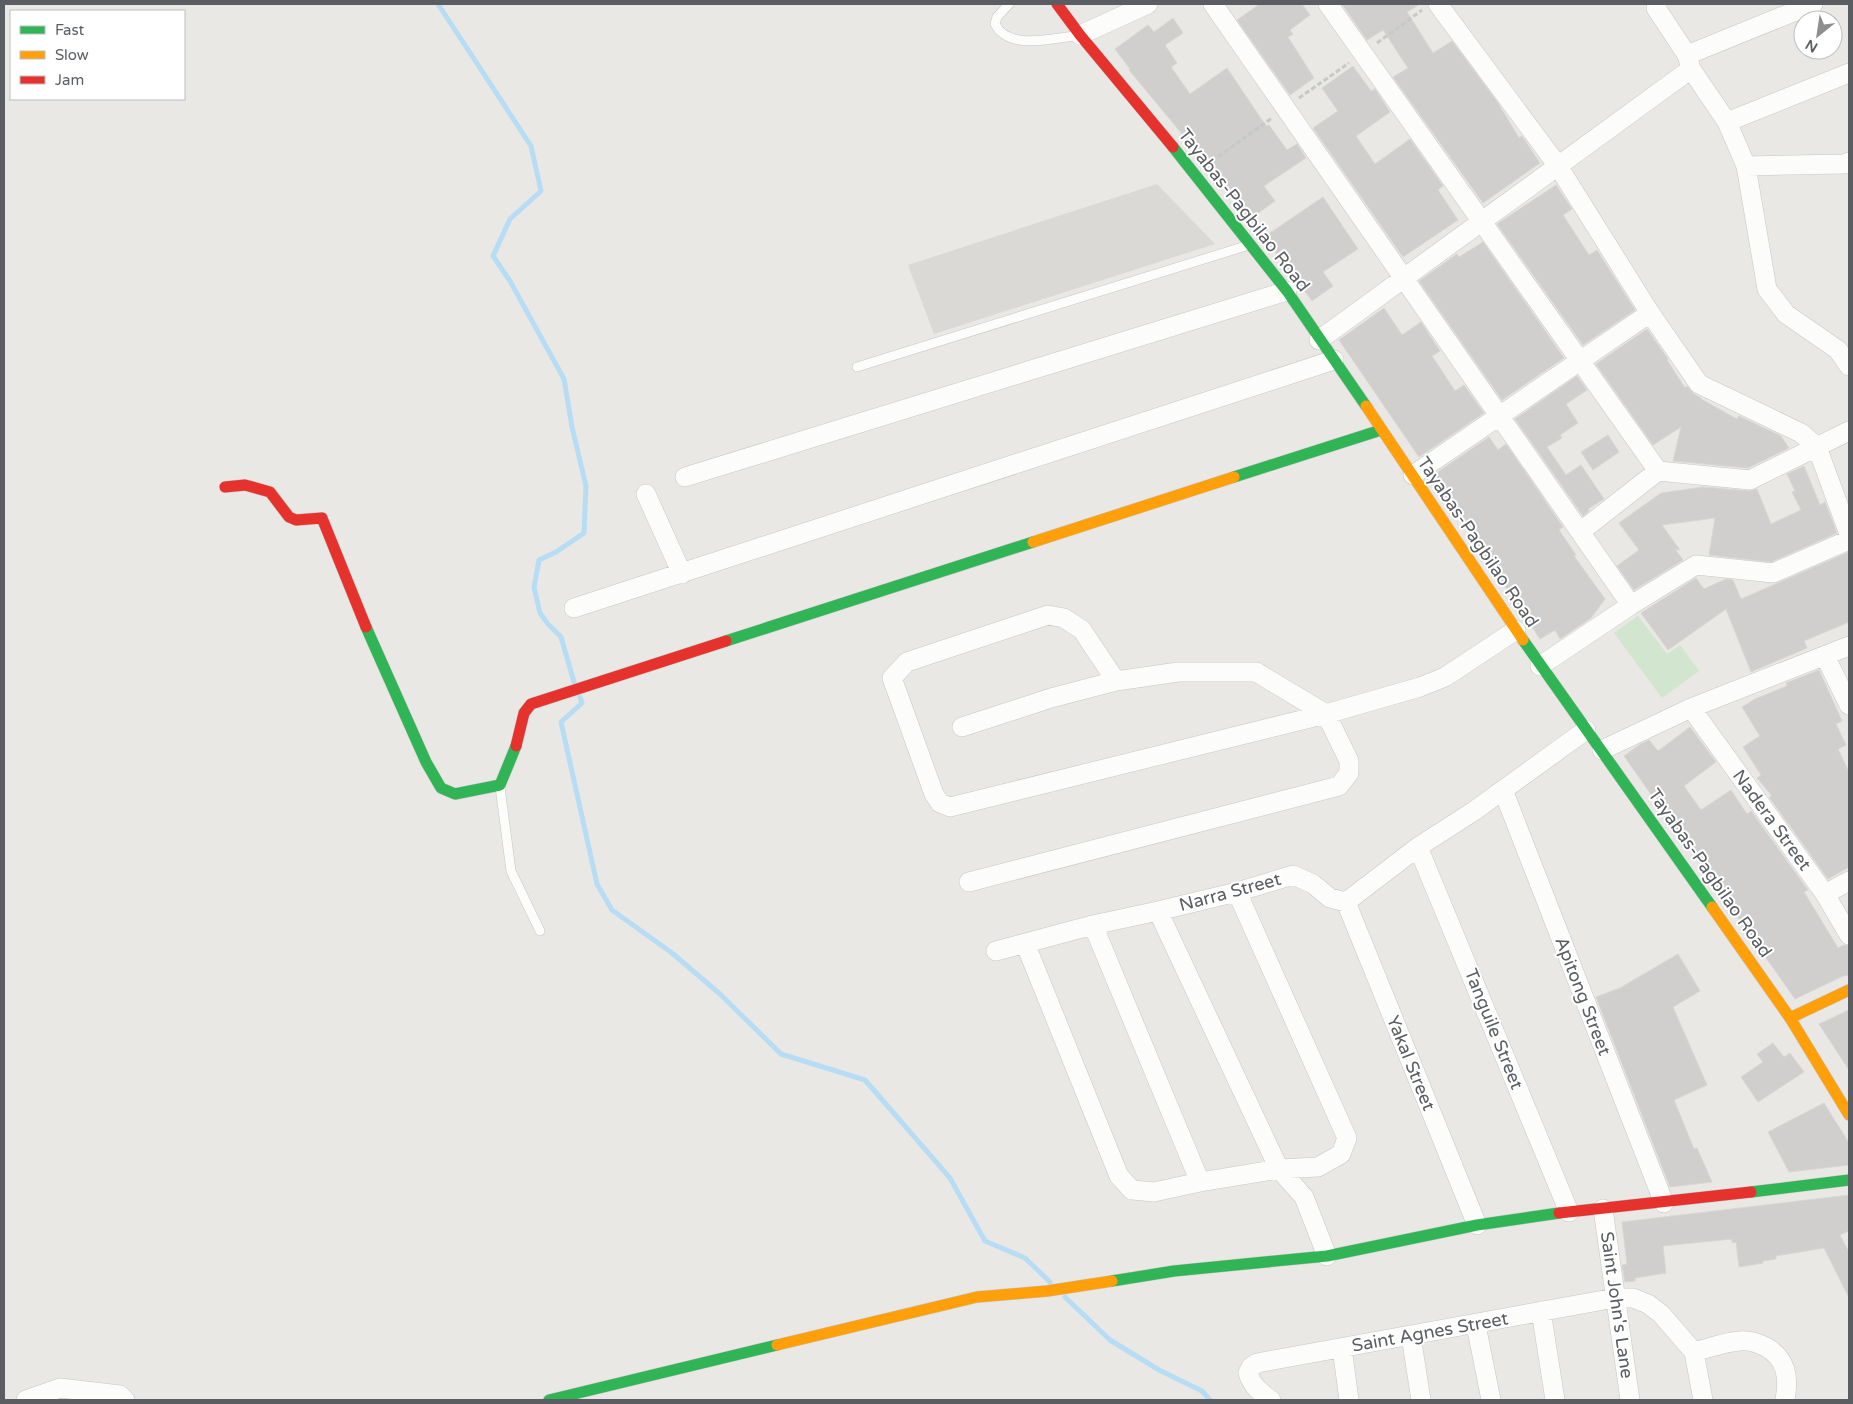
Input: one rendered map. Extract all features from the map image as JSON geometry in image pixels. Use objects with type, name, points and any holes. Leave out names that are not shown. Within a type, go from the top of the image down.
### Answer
[{"type":"street","name":"Tayabas-Pagbilao Road","points":[[1057,4],[1080,35],[1195,173],[1286,291],[1413,475],[1540,666],[1602,750],[1790,1018],[1849,1115]]},
{"type":"street","points":[[1080,35],[1148,4]]},
{"type":"street","points":[[1212,4],[1630,605]]},
{"type":"street","points":[[1328,4],[1658,471]]},
{"type":"street","points":[[1657,4],[1656,8],[1727,122],[1746,166],[1767,289],[1786,314],[1838,350],[1849,366]]},
{"type":"street","points":[[1319,340],[1558,166],[1689,62],[1813,4]]},
{"type":"street","points":[[1431,6],[1558,166],[1650,313],[1699,384],[1801,433],[1818,447],[1849,534]]},
{"type":"street","points":[[1727,122],[1849,73]]},
{"type":"street","points":[[1746,166],[1848,165]]},
{"type":"street","points":[[685,477],[1286,291]]},
{"type":"street","points":[[1413,475],[1650,313]]},
{"type":"street","points":[[574,608],[1334,360]]},
{"type":"street","points":[[225,487],[245,485],[270,492],[289,517],[296,520],[322,518],[380,662],[426,762],[441,788],[455,794],[500,784],[516,745],[524,713],[531,704],[1381,430]]},
{"type":"street","points":[[1580,532],[1658,471],[1750,480],[1849,431]]},
{"type":"street","points":[[646,494],[682,574]]},
{"type":"street","points":[[1540,666],[1630,605],[1696,565],[1773,573],[1849,540]]},
{"type":"street","points":[[1116,681],[1082,630],[1064,618],[1048,615],[907,662],[892,678],[934,794],[940,803],[950,807],[1326,714],[1420,687],[1445,677],[1516,630]]},
{"type":"street","points":[[1602,750],[1691,708],[1849,646]]},
{"type":"street","points":[[1825,656],[1849,705]]},
{"type":"street","points":[[962,727],[1051,698],[1116,681],[1178,672],[1256,672],[1326,714],[1349,760],[1349,773],[1339,786],[968,882]]},
{"type":"street","name":"Nadera Street","points":[[1691,708],[1825,894],[1849,935]]},
{"type":"street","points":[[1346,902],[1418,847],[1503,790],[1586,730]]},
{"type":"street","name":"Apitong Street","points":[[1503,790],[1664,1203]]},
{"type":"street","name":"Tanguile Street","points":[[1418,847],[1569,1212]]},
{"type":"street","name":"Narra Street","points":[[996,951],[1093,925],[1158,912],[1237,892],[1293,875],[1314,884],[1330,898],[1346,902]]},
{"type":"street","points":[[1825,894],[1849,881]]},
{"type":"street","points":[[1024,944],[1119,1176],[1132,1190],[1154,1192],[1200,1182],[1279,1169],[1318,1166],[1341,1154],[1346,1138],[1237,892]]},
{"type":"street","name":"Yakal Street","points":[[1346,902],[1477,1225]]},
{"type":"street","points":[[1158,912],[1279,1169],[1304,1197],[1327,1256]]},
{"type":"street","points":[[1093,925],[1200,1182]]},
{"type":"street","points":[[1790,1018],[1849,990]]},
{"type":"street","points":[[549,1400],[978,1297],[1070,1288],[1174,1271],[1327,1256],[1477,1225],[1569,1212],[1664,1203],[1849,1180]]},
{"type":"street","name":"Saint John's Lane","points":[[1603,1209],[1630,1400]]},
{"type":"street","name":"Saint Agnes Street","points":[[1270,1400],[1255,1388],[1248,1373],[1251,1367],[1257,1363],[1476,1325],[1616,1298],[1633,1298],[1648,1304],[1661,1314],[1694,1352]]},
{"type":"street","points":[[1541,1311],[1555,1400]]},
{"type":"street","points":[[1476,1325],[1491,1400]]},
{"type":"street","points":[[1411,1336],[1421,1400]]},
{"type":"street","points":[[1703,1400],[1694,1352],[1740,1341],[1759,1344],[1774,1352],[1784,1363],[1788,1383],[1785,1400]]},
{"type":"street","points":[[1342,1348],[1349,1400]]},
{"type":"street","points":[[26,1400],[60,1388],[120,1395],[125,1400]]},
{"type":"lane","points":[[1009,4],[997,17],[996,24],[1000,32],[1009,38],[1023,41],[1080,35]]},
{"type":"lane","points":[[857,368],[1252,245]]},
{"type":"lane","points":[[500,784],[511,870],[540,931]]},
{"type":"path","points":[[1195,173],[1431,6]]},
{"type":"shaded area","points":[[1157,184],[1215,244],[934,334],[908,265]]},
{"type":"green space","points":[[1638,616],[1667,654],[1680,645],[1699,671],[1662,698],[1614,633]]},
{"type":"building","points":[[1260,4],[1302,4],[1310,15],[1290,30],[1293,34],[1288,37],[1314,78],[1290,95],[1237,20]]},
{"type":"building","points":[[1342,4],[1420,4],[1407,12],[1433,53],[1452,41],[1498,103],[1519,138],[1522,136],[1540,163],[1483,203],[1393,77],[1408,68],[1383,30],[1367,40]]},
{"type":"building","points":[[1173,18],[1183,33],[1165,45],[1177,63],[1171,67],[1190,94],[1227,68],[1266,126],[1269,125],[1287,150],[1297,144],[1306,158],[1264,186],[1275,201],[1250,219],[1129,70],[1115,49],[1148,25],[1154,32]]},
{"type":"building","points":[[1353,66],[1371,91],[1375,89],[1390,112],[1356,136],[1375,164],[1410,139],[1443,186],[1438,190],[1458,220],[1403,257],[1313,128],[1338,111],[1322,88]]},
{"type":"building","points":[[1556,185],[1572,209],[1563,215],[1589,255],[1597,250],[1635,310],[1583,345],[1497,224]]},
{"type":"building","points":[[1323,197],[1358,249],[1323,272],[1333,286],[1312,301],[1264,237]]},
{"type":"building","points":[[1483,242],[1564,358],[1502,400],[1419,281],[1457,254],[1459,257]]},
{"type":"building","points":[[1384,308],[1402,335],[1421,322],[1440,351],[1432,356],[1455,391],[1464,385],[1484,413],[1419,457],[1339,340]]},
{"type":"building","points":[[1647,329],[1685,388],[1687,386],[1701,399],[1737,419],[1739,416],[1781,436],[1789,448],[1748,468],[1673,461],[1681,427],[1653,445],[1596,364]]},
{"type":"building","points":[[1577,376],[1587,390],[1566,404],[1578,423],[1560,435],[1562,438],[1547,447],[1566,475],[1581,465],[1604,499],[1588,509],[1589,511],[1583,516],[1515,419]]},
{"type":"building","points":[[1608,435],[1619,452],[1593,470],[1581,452]]},
{"type":"building","points":[[1489,437],[1498,450],[1506,444],[1563,527],[1559,530],[1576,555],[1574,556],[1605,599],[1591,618],[1560,639],[1555,630],[1540,639],[1432,476]]},
{"type":"building","points":[[1804,466],[1820,505],[1825,502],[1837,533],[1771,562],[1709,555],[1715,518],[1662,525],[1680,550],[1675,549],[1683,560],[1634,590],[1617,566],[1639,550],[1619,523],[1661,493],[1703,487],[1749,491],[1757,489],[1771,524],[1801,510],[1792,492],[1795,491],[1787,474]]},
{"type":"building","points":[[1849,552],[1849,622],[1804,641],[1807,648],[1751,672],[1726,609],[1668,650],[1641,613],[1696,578],[1704,589],[1726,579],[1733,580],[1741,599]]},
{"type":"building","points":[[1819,670],[1842,721],[1836,724],[1846,745],[1838,749],[1849,772],[1849,867],[1828,879],[1769,797],[1772,796],[1757,778],[1761,775],[1743,747],[1760,736],[1742,707],[1755,699],[1787,686],[1786,683]]},
{"type":"building","points":[[1690,727],[1716,762],[1684,786],[1701,810],[1731,790],[1747,814],[1751,811],[1808,890],[1804,892],[1838,948],[1844,945],[1849,946],[1849,975],[1843,976],[1795,999],[1624,756],[1649,740],[1658,751]]},
{"type":"building","points":[[1678,954],[1700,991],[1673,1007],[1707,1085],[1674,1100],[1694,1149],[1697,1148],[1712,1182],[1670,1187],[1596,997],[1620,988]]},
{"type":"building","points":[[1849,1010],[1849,1070],[1819,1024]]},
{"type":"building","points":[[1773,1043],[1784,1057],[1790,1053],[1804,1072],[1758,1102],[1741,1077],[1763,1062],[1757,1054]]},
{"type":"building","points":[[1824,1103],[1849,1143],[1849,1165],[1789,1172],[1768,1132]]},
{"type":"building","points":[[1849,1195],[1849,1231],[1840,1235],[1849,1252],[1849,1298],[1824,1248],[1776,1256],[1776,1259],[1763,1261],[1763,1263],[1739,1267],[1736,1242],[1732,1243],[1732,1239],[1663,1246],[1666,1273],[1635,1278],[1635,1281],[1625,1282],[1622,1265],[1627,1264],[1622,1222]]},
{"type":"waterway","points":[[438,4],[531,146],[541,191],[510,219],[493,256],[510,281],[564,379],[572,427],[586,486],[584,533],[556,552],[539,560],[534,587],[540,613],[561,637],[574,682]]},
{"type":"waterway","points":[[580,697],[582,703],[561,722],[597,884],[612,910],[672,953],[720,994],[781,1054],[865,1080],[950,1178],[985,1241],[1025,1258],[1050,1282]]},
{"type":"waterway","points":[[1065,1297],[1110,1340],[1159,1370],[1202,1391],[1210,1400]]},
{"type":"traffic: fast","points":[[1173,147],[1287,291],[1366,406]]},
{"type":"traffic: fast","points":[[1234,477],[1381,430]]},
{"type":"traffic: fast","points":[[726,641],[1033,542]]},
{"type":"traffic: fast","points":[[366,627],[426,762],[441,788],[455,794],[500,785],[516,746]]},
{"type":"traffic: fast","points":[[1523,640],[1712,907]]},
{"type":"traffic: fast","points":[[1751,1192],[1849,1180]]},
{"type":"traffic: fast","points":[[1112,1281],[1174,1271],[1327,1256],[1477,1225],[1559,1213]]},
{"type":"traffic: fast","points":[[549,1400],[777,1345]]},
{"type":"traffic: slow","points":[[1366,406],[1523,640]]},
{"type":"traffic: slow","points":[[1033,542],[1234,477]]},
{"type":"traffic: slow","points":[[1712,907],[1790,1018],[1849,1115]]},
{"type":"traffic: slow","points":[[1790,1018],[1849,990]]},
{"type":"traffic: slow","points":[[777,1345],[977,1297],[1047,1291],[1112,1281]]},
{"type":"traffic: jam","points":[[1057,4],[1080,35],[1173,147]]},
{"type":"traffic: jam","points":[[225,487],[245,485],[270,492],[289,517],[296,520],[322,518],[366,627]]},
{"type":"traffic: jam","points":[[516,746],[524,713],[531,704],[726,641]]},
{"type":"traffic: jam","points":[[1559,1213],[1751,1192]]}]
